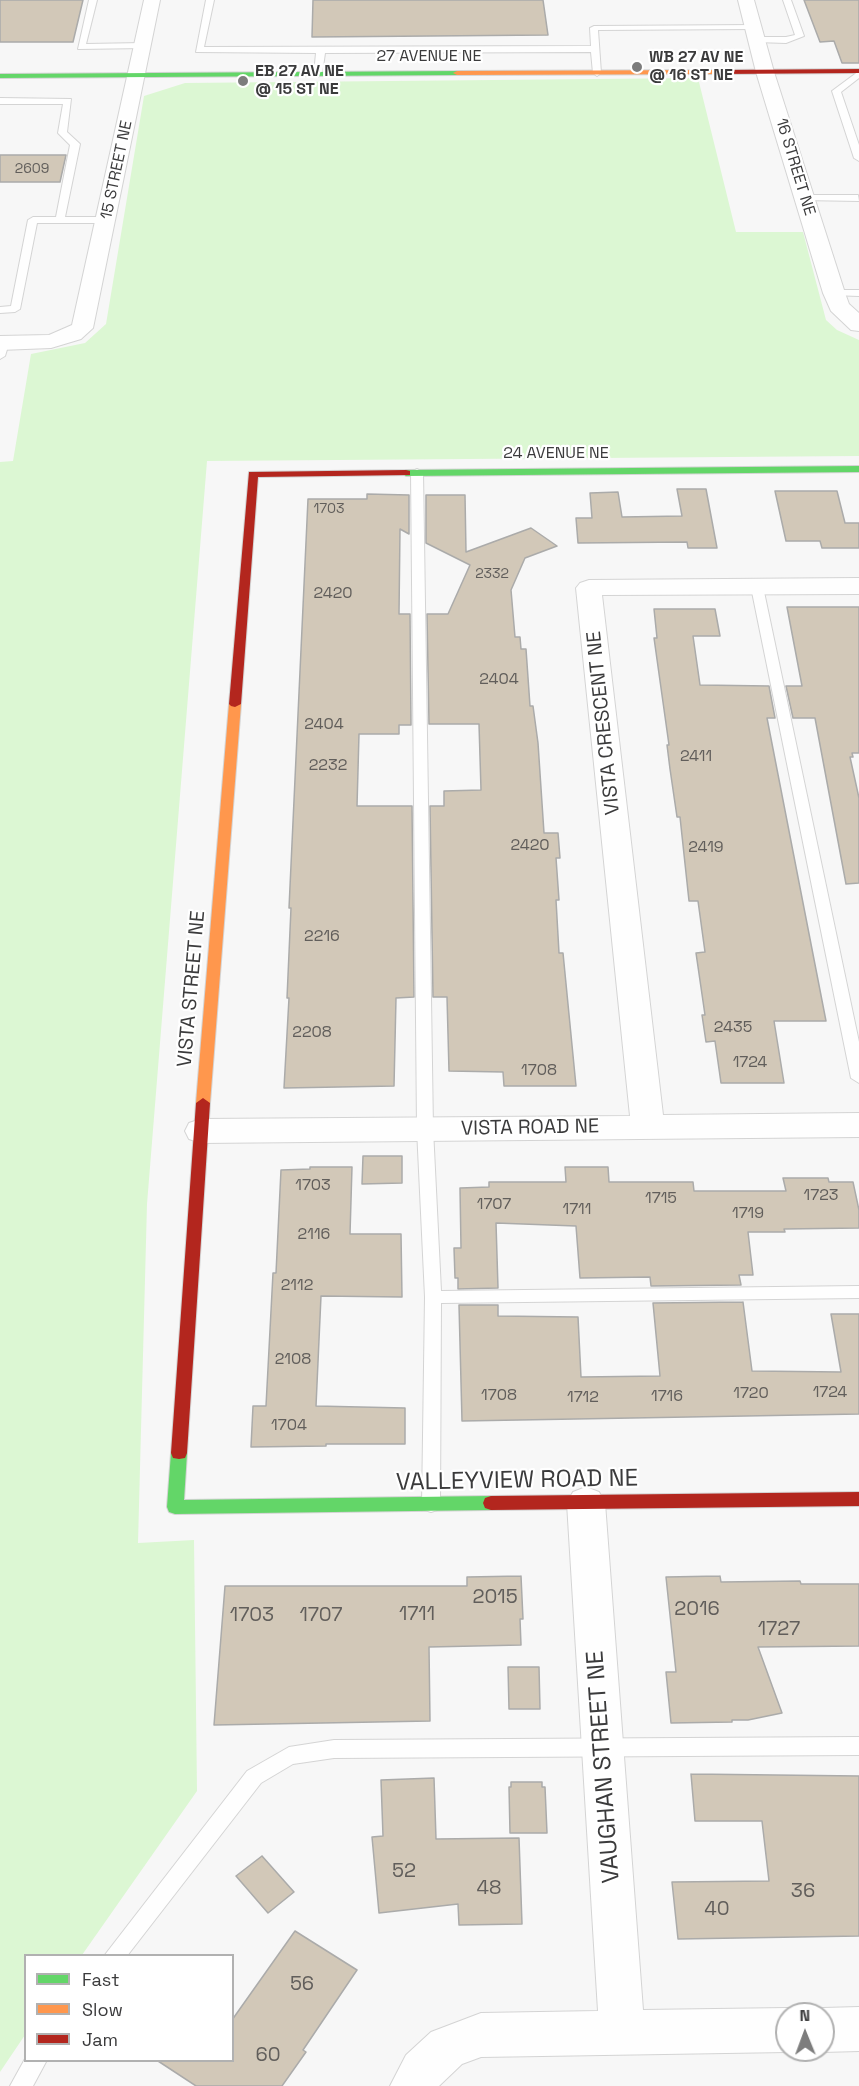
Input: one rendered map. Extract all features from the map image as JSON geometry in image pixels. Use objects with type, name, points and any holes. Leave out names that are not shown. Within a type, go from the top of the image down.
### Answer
[{"type":"street","name":"15 STREET NE","points":[[1,348],[51,341],[73,334],[82,328],[153,0]]},
{"type":"street","name":"16 STREET NE","points":[[746,0],[757,34],[765,72],[834,293],[839,306],[859,325]]},
{"type":"street","name":"27 AVENUE NE","points":[[0,76],[597,72],[859,73]]},
{"type":"street","name":"24 AVENUE NE","points":[[253,474],[859,469]]},
{"type":"street","name":"VISTA STREET NE","points":[[175,1507],[201,1131],[253,474]]},
{"type":"street","name":"VISTA CRESCENT NE","points":[[648,1127],[589,588],[859,586]]},
{"type":"street","name":"VISTA ROAD NE","points":[[201,1131],[859,1125]]},
{"type":"street","name":"VALLEYVIEW ROAD NE","points":[[175,1507],[859,1499]]},
{"type":"street","name":"VAUGHAN STREET NE","points":[[586,1503],[622,2032]]},
{"type":"street","points":[[835,2030],[859,2029]]},
{"type":"street","points":[[413,2086],[422,2072],[447,2048],[481,2035],[775,2030]]},
{"type":"lane","points":[[93,0],[81,47],[143,46]]},
{"type":"lane","points":[[210,0],[200,50],[595,49]]},
{"type":"lane","points":[[597,72],[594,28],[757,34],[786,40],[800,36],[787,0]]},
{"type":"lane","points":[[318,74],[321,50]]},
{"type":"lane","points":[[859,73],[836,91],[859,158]]},
{"type":"lane","points":[[0,101],[68,101],[62,133],[75,144],[60,220]]},
{"type":"lane","points":[[805,198],[858,198]]},
{"type":"lane","points":[[0,310],[15,309],[33,220],[106,220]]},
{"type":"lane","points":[[834,293],[859,293]]},
{"type":"lane","points":[[417,472],[425,1129],[432,1297],[431,1505]]},
{"type":"lane","points":[[757,587],[859,1078]]},
{"type":"lane","points":[[432,1297],[859,1292]]},
{"type":"lane","points":[[116,1954],[254,1777],[289,1756],[334,1749],[859,1746]]},
{"type":"lane","points":[[21,2086],[35,2062]]},
{"type":"green space","points":[[698,78],[736,232],[803,232],[826,320],[837,330],[859,340],[859,456],[207,461],[147,1204],[138,1543],[194,1540],[197,1791],[83,1954],[24,1954],[24,2036],[0,2072],[0,462],[13,461],[31,354],[85,343],[106,324],[144,96],[185,83]]},
{"type":"building","points":[[0,0],[83,0],[73,42],[0,42]]},
{"type":"building","points":[[313,0],[543,0],[548,35],[312,37]]},
{"type":"building","points":[[804,0],[859,0],[859,63],[842,63],[834,41],[820,42]]},
{"type":"building","points":[[0,155],[66,155],[60,182],[0,182]]},
{"type":"building","points":[[677,489],[706,489],[717,548],[688,548],[687,542],[578,543],[576,518],[592,518],[590,493],[618,492],[622,517],[682,516]]},
{"type":"building","points":[[775,491],[837,491],[845,523],[859,523],[859,548],[822,548],[820,541],[786,541]]},
{"type":"building","points":[[367,494],[409,495],[409,534],[400,529],[399,614],[410,614],[411,725],[399,725],[399,734],[359,734],[357,806],[412,806],[414,997],[396,998],[394,1086],[284,1088],[289,998],[287,998],[291,908],[289,908],[308,499],[367,499]]},
{"type":"building","points":[[426,495],[465,495],[466,552],[531,528],[557,546],[525,558],[511,590],[515,637],[520,637],[521,649],[526,649],[530,706],[533,706],[538,743],[544,833],[558,833],[560,858],[556,858],[559,900],[556,900],[559,953],[563,953],[576,1086],[504,1086],[503,1072],[449,1071],[447,997],[433,997],[430,806],[444,806],[444,791],[481,790],[479,724],[429,724],[427,614],[448,614],[470,565],[426,543]]},
{"type":"building","points":[[787,607],[859,607],[859,753],[852,753],[853,757],[850,757],[859,798],[859,883],[846,884],[815,718],[793,718],[786,686],[802,686]]},
{"type":"building","points":[[654,609],[715,609],[720,636],[693,636],[700,685],[769,686],[775,718],[767,718],[826,1021],[774,1021],[784,1083],[721,1083],[715,1041],[706,1042],[702,1015],[705,1015],[696,953],[705,952],[698,901],[689,901],[680,817],[677,817],[670,769],[667,745],[669,745],[654,638],[657,638]]},
{"type":"building","points":[[363,1156],[402,1156],[402,1183],[362,1184]]},
{"type":"building","points":[[310,1167],[352,1167],[350,1234],[401,1234],[402,1297],[321,1296],[316,1406],[405,1408],[405,1444],[251,1447],[253,1406],[266,1406],[281,1170],[310,1169]]},
{"type":"building","points":[[565,1167],[608,1167],[609,1182],[693,1182],[694,1191],[786,1191],[783,1178],[828,1178],[829,1182],[853,1182],[859,1210],[859,1228],[748,1232],[753,1275],[739,1275],[741,1285],[651,1286],[650,1277],[580,1278],[576,1226],[496,1223],[498,1288],[458,1289],[458,1278],[455,1278],[454,1248],[461,1248],[460,1188],[489,1187],[489,1182],[566,1182]]},
{"type":"building","points":[[743,1302],[752,1371],[841,1372],[831,1314],[859,1314],[859,1414],[462,1421],[459,1305],[498,1305],[498,1316],[578,1317],[581,1377],[660,1376],[653,1303]]},
{"type":"building","points":[[521,1576],[523,1619],[520,1619],[521,1645],[429,1647],[430,1721],[214,1725],[225,1586],[467,1586],[467,1577]]},
{"type":"building","points":[[720,1576],[721,1582],[800,1581],[801,1584],[859,1584],[859,1646],[758,1647],[782,1713],[748,1720],[732,1720],[732,1722],[671,1723],[666,1672],[676,1672],[666,1577]]},
{"type":"building","points":[[508,1667],[539,1667],[540,1709],[509,1709]]},
{"type":"building","points":[[691,1774],[859,1776],[859,1936],[678,1939],[672,1882],[769,1881],[762,1821],[695,1821]]},
{"type":"building","points":[[434,1778],[436,1839],[519,1838],[522,1924],[459,1925],[458,1904],[379,1913],[372,1837],[383,1836],[381,1780]]},
{"type":"building","points":[[511,1782],[542,1782],[542,1787],[545,1787],[547,1833],[510,1833],[509,1787],[511,1787]]},
{"type":"building","points":[[262,1856],[294,1892],[268,1913],[236,1876]]},
{"type":"building","points":[[295,1931],[357,1970],[303,2050],[306,2052],[282,2086],[196,2086],[160,2062],[234,2062],[234,2017]]},
{"type":"traffic: fast","points":[[0,76],[457,73]]},
{"type":"traffic: fast","points":[[406,473],[859,469]]},
{"type":"traffic: fast","points":[[179,1453],[175,1507],[491,1503]]},
{"type":"traffic: slow","points":[[457,73],[722,72]]},
{"type":"traffic: slow","points":[[203,1103],[235,704]]},
{"type":"traffic: jam","points":[[722,72],[859,71]]},
{"type":"traffic: jam","points":[[235,704],[253,474],[406,473]]},
{"type":"traffic: jam","points":[[179,1453],[203,1103]]},
{"type":"traffic: jam","points":[[491,1503],[859,1499]]},
{"type":"place","name":"WB 27 AV NE @ 16 ST NE","points":[[637,67]]},
{"type":"place","name":"EB 27 AV NE @ 15 ST NE","points":[[243,81]]}]
